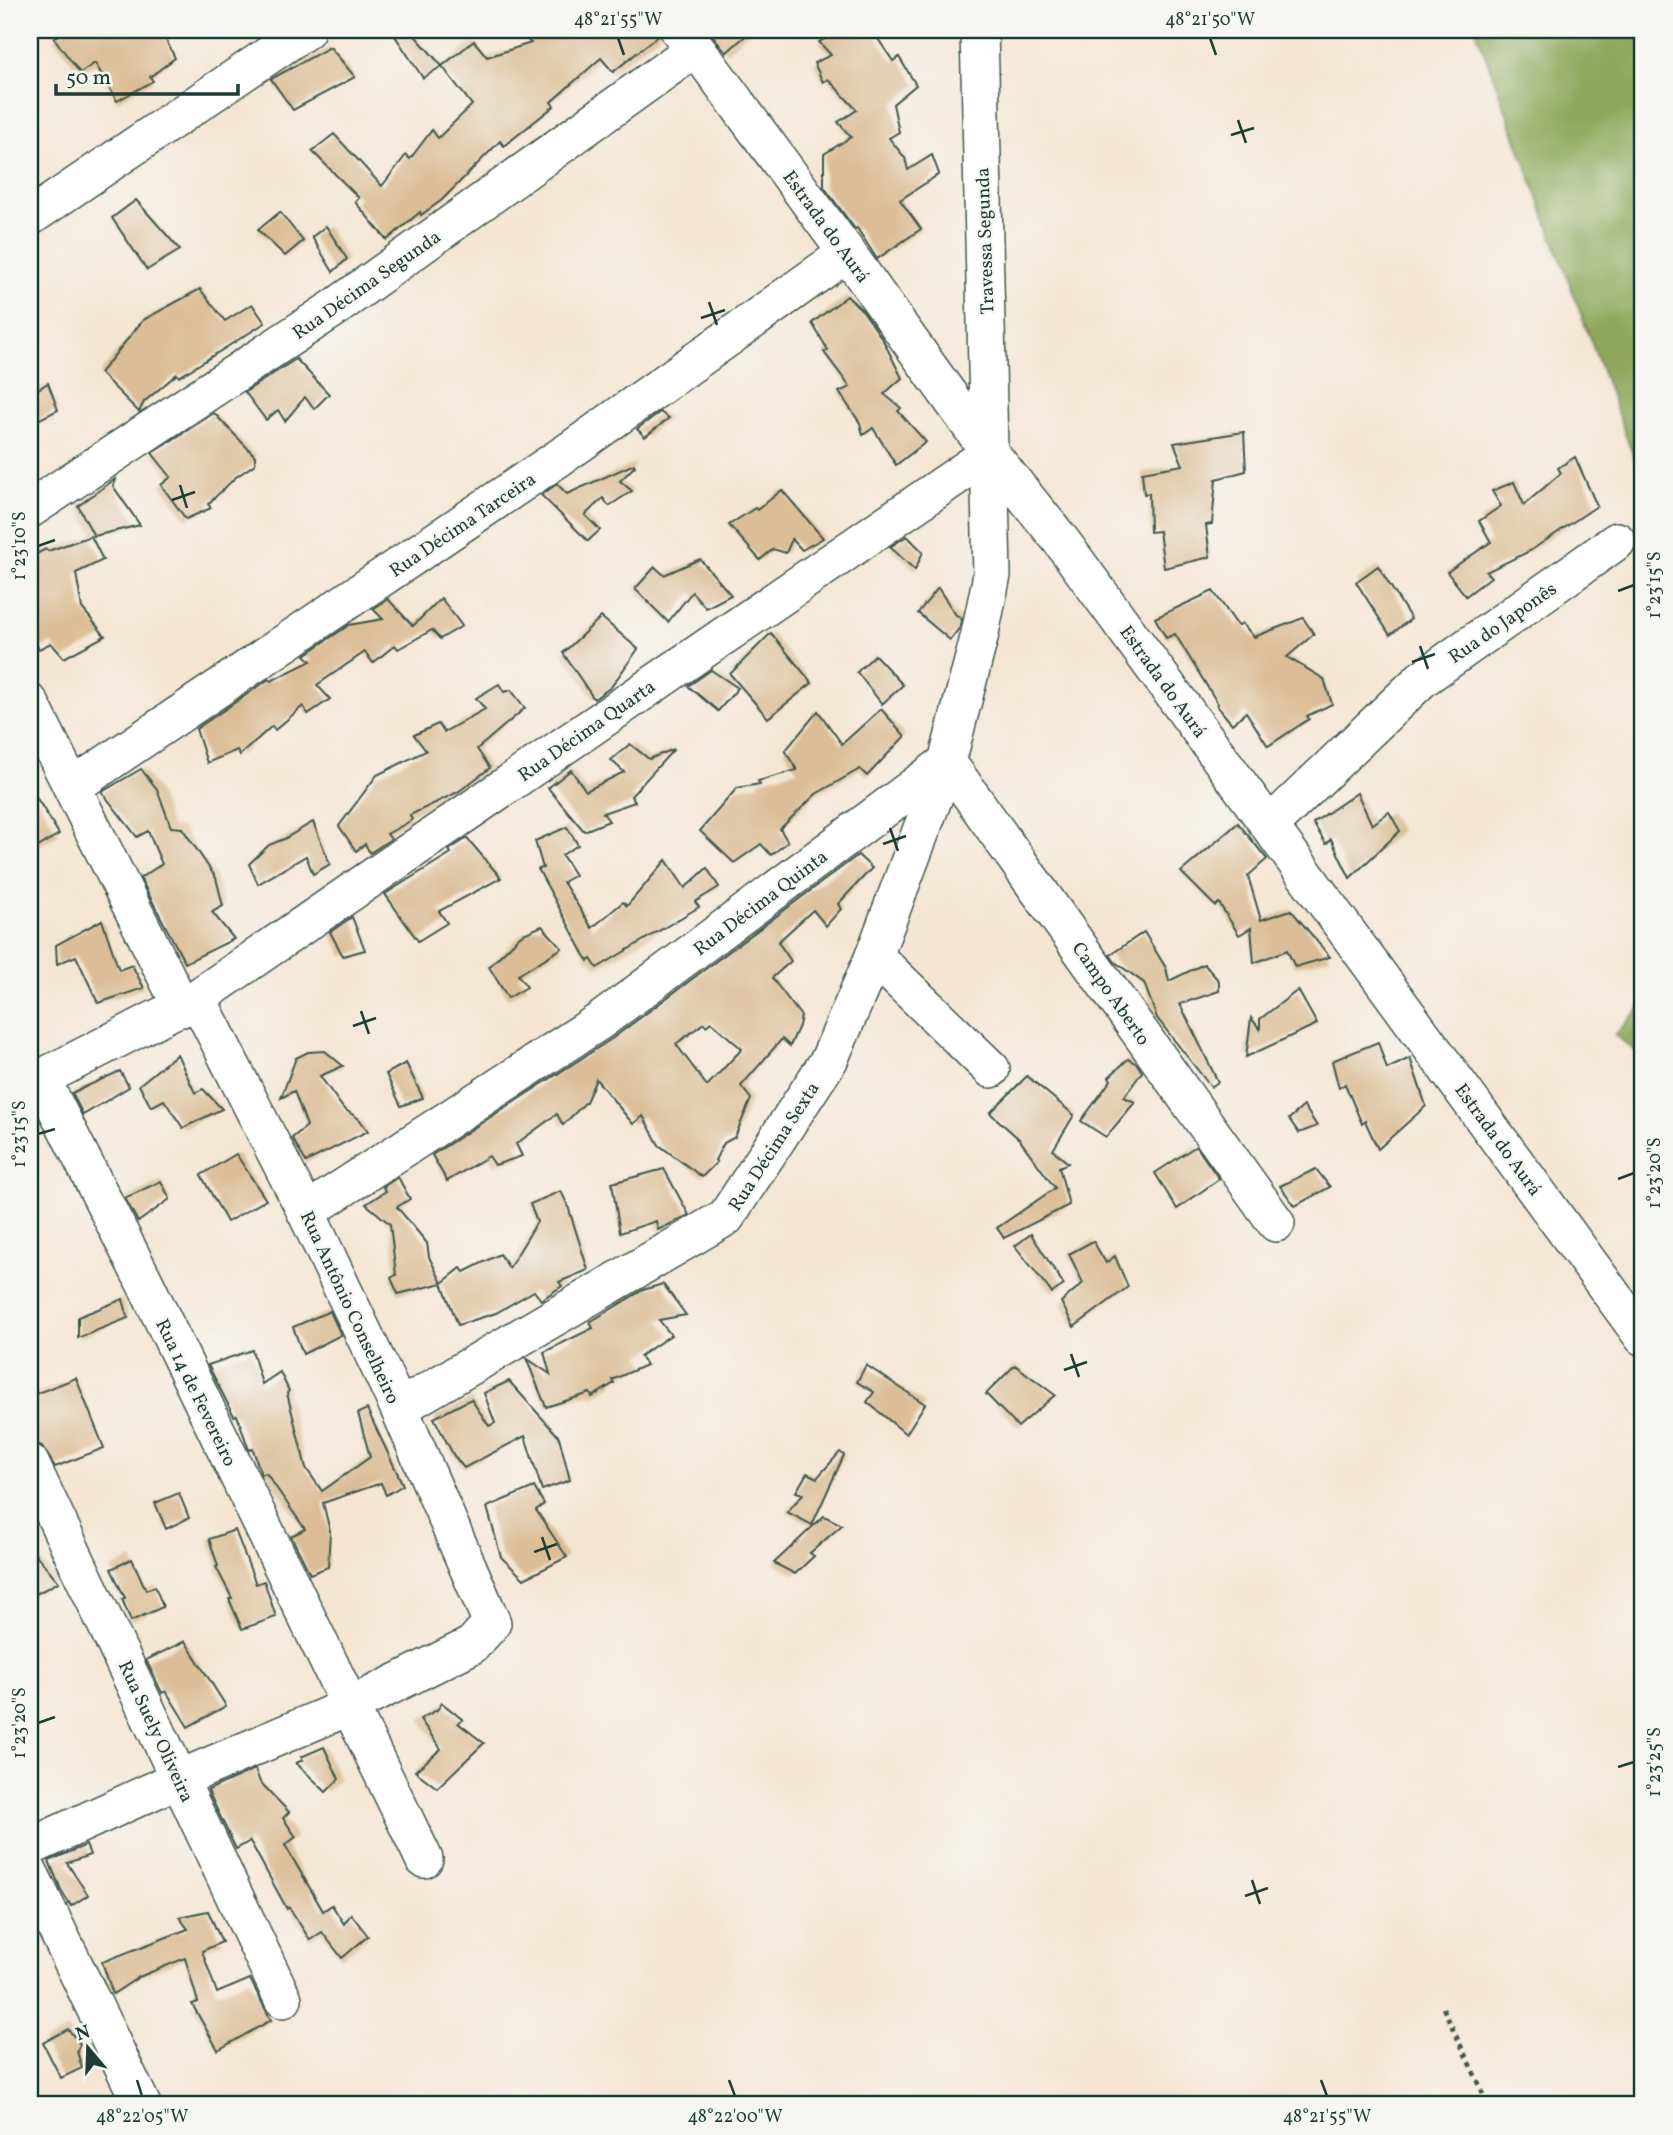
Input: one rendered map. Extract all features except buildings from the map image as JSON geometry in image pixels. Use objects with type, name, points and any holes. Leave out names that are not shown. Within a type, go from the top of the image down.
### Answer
[{"type":"street","points":[[30,217],[306,30]]},
{"type":"street","name":"Travessa Segunda","points":[[979,30],[990,453]]},
{"type":"street","name":"Estrada do Aurá","points":[[687,39],[847,253],[990,453],[1062,542],[1643,1337]]},
{"type":"street","name":"Rua Décima Segunda","points":[[30,509],[333,309],[687,39]]},
{"type":"street","name":"Rua Décima Tarceira","points":[[72,787],[575,447],[847,253]]},
{"type":"street","points":[[947,762],[979,638],[992,575],[990,453]]},
{"type":"street","name":"Rua Décima Quarta","points":[[36,1081],[190,1003],[990,453]]},
{"type":"street","name":"Rua do Japonês","points":[[1270,825],[1422,679],[1617,541]]},
{"type":"street","name":"Rua Antônio Conselheiro","points":[[30,704],[72,787],[306,1212],[399,1408],[492,1623],[472,1644],[348,1707]]},
{"type":"street","name":"Rua Décima Sexta","points":[[399,1408],[726,1217],[829,1060],[873,956],[947,762]]},
{"type":"street","name":"Rua Décima Quinta","points":[[306,1212],[600,1021],[947,762]]},
{"type":"street","name":"Campo Aberto","points":[[947,762],[1276,1223]]},
{"type":"street","points":[[873,956],[991,1069]]},
{"type":"street","name":"Rua 14 de Fevereiro","points":[[36,1081],[145,1283],[348,1707]]},
{"type":"street","name":"Rua Suely Oliveira","points":[[30,1463],[283,1999]]},
{"type":"street","points":[[30,1847],[179,1779],[348,1707],[424,1859]]},
{"type":"street","points":[[30,1874],[142,2105]]},
{"type":"path","points":[[1443,2008],[1481,2088],[1486,2105]]},
{"type":"path","points":[[1636,2105],[1643,2103]]},
{"type":"green space","points":[[1476,30],[1643,30],[1643,482]]},
{"type":"green space","points":[[1643,1005],[1643,1057],[1615,1035]]}]
